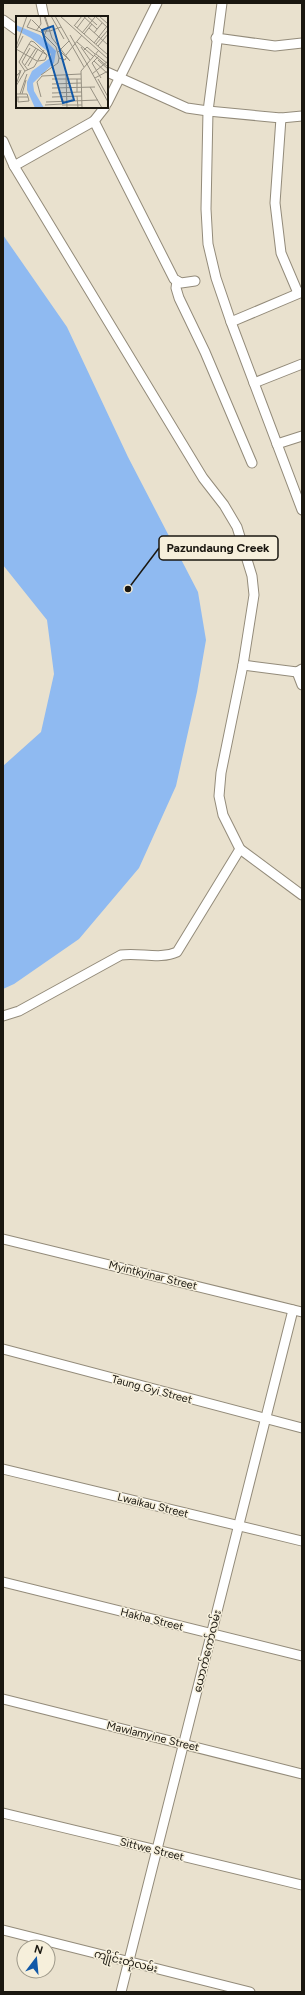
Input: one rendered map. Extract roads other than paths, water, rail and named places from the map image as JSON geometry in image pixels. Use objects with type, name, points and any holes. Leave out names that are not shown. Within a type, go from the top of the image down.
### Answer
[{"type":"street","points":[[41,3],[44,16]]},
{"type":"street","points":[[108,100],[157,3]]},
{"type":"street","points":[[222,3],[216,38],[208,111],[206,209],[208,244],[216,278],[231,322],[301,506]]},
{"type":"street","points":[[3,20],[16,29]]},
{"type":"street","points":[[216,38],[274,46],[302,43]]},
{"type":"street","points":[[108,72],[187,108],[281,118],[302,116]]},
{"type":"street","points":[[14,166],[94,121],[104,108]]},
{"type":"street","points":[[231,322],[300,292],[281,253],[275,203],[281,118]]},
{"type":"street","points":[[94,121],[174,279],[181,283],[195,281]]},
{"type":"street","points":[[3,141],[14,166],[203,478],[224,505],[237,527],[252,576],[254,595],[243,665],[221,773],[219,796],[223,815],[240,849],[302,895]]},
{"type":"street","points":[[177,281],[176,292],[205,352],[252,463]]},
{"type":"street","points":[[254,383],[302,364]]},
{"type":"street","points":[[277,444],[302,436]]},
{"type":"street","points":[[243,665],[300,671],[302,685]]},
{"type":"street","points":[[3,1016],[19,1010],[121,955],[132,954],[168,957],[177,952],[240,849]]},
{"type":"street","name":"Myintkyinar Street","points":[[3,1239],[298,1311]]},
{"type":"street","name":"ယောက်ကော်လမ်း","points":[[121,1992],[239,1525],[264,1419],[298,1311]]},
{"type":"street","name":"Taung Gyi Street","points":[[3,1349],[302,1428]]},
{"type":"street","name":"Lwaikau Street","points":[[3,1469],[302,1541]]},
{"type":"street","name":"Hakha Street","points":[[3,1582],[302,1656]]},
{"type":"street","name":"Mawlamyine Street","points":[[3,1699],[302,1774]]},
{"type":"street","name":"Sittwe Street","points":[[3,1813],[302,1885]]},
{"type":"street","name":"ကျိုင်းတုံလမ်း","points":[[3,1930],[250,1992]]},
{"type":"water","points":[[3,235],[67,327],[128,457],[198,592],[206,640],[197,692],[176,786],[139,868],[79,939],[14,984],[3,989],[3,766],[41,732],[54,674],[47,620],[3,565]]},
{"type":"place","name":"Pazundaung Creek","points":[[128,589]]}]
